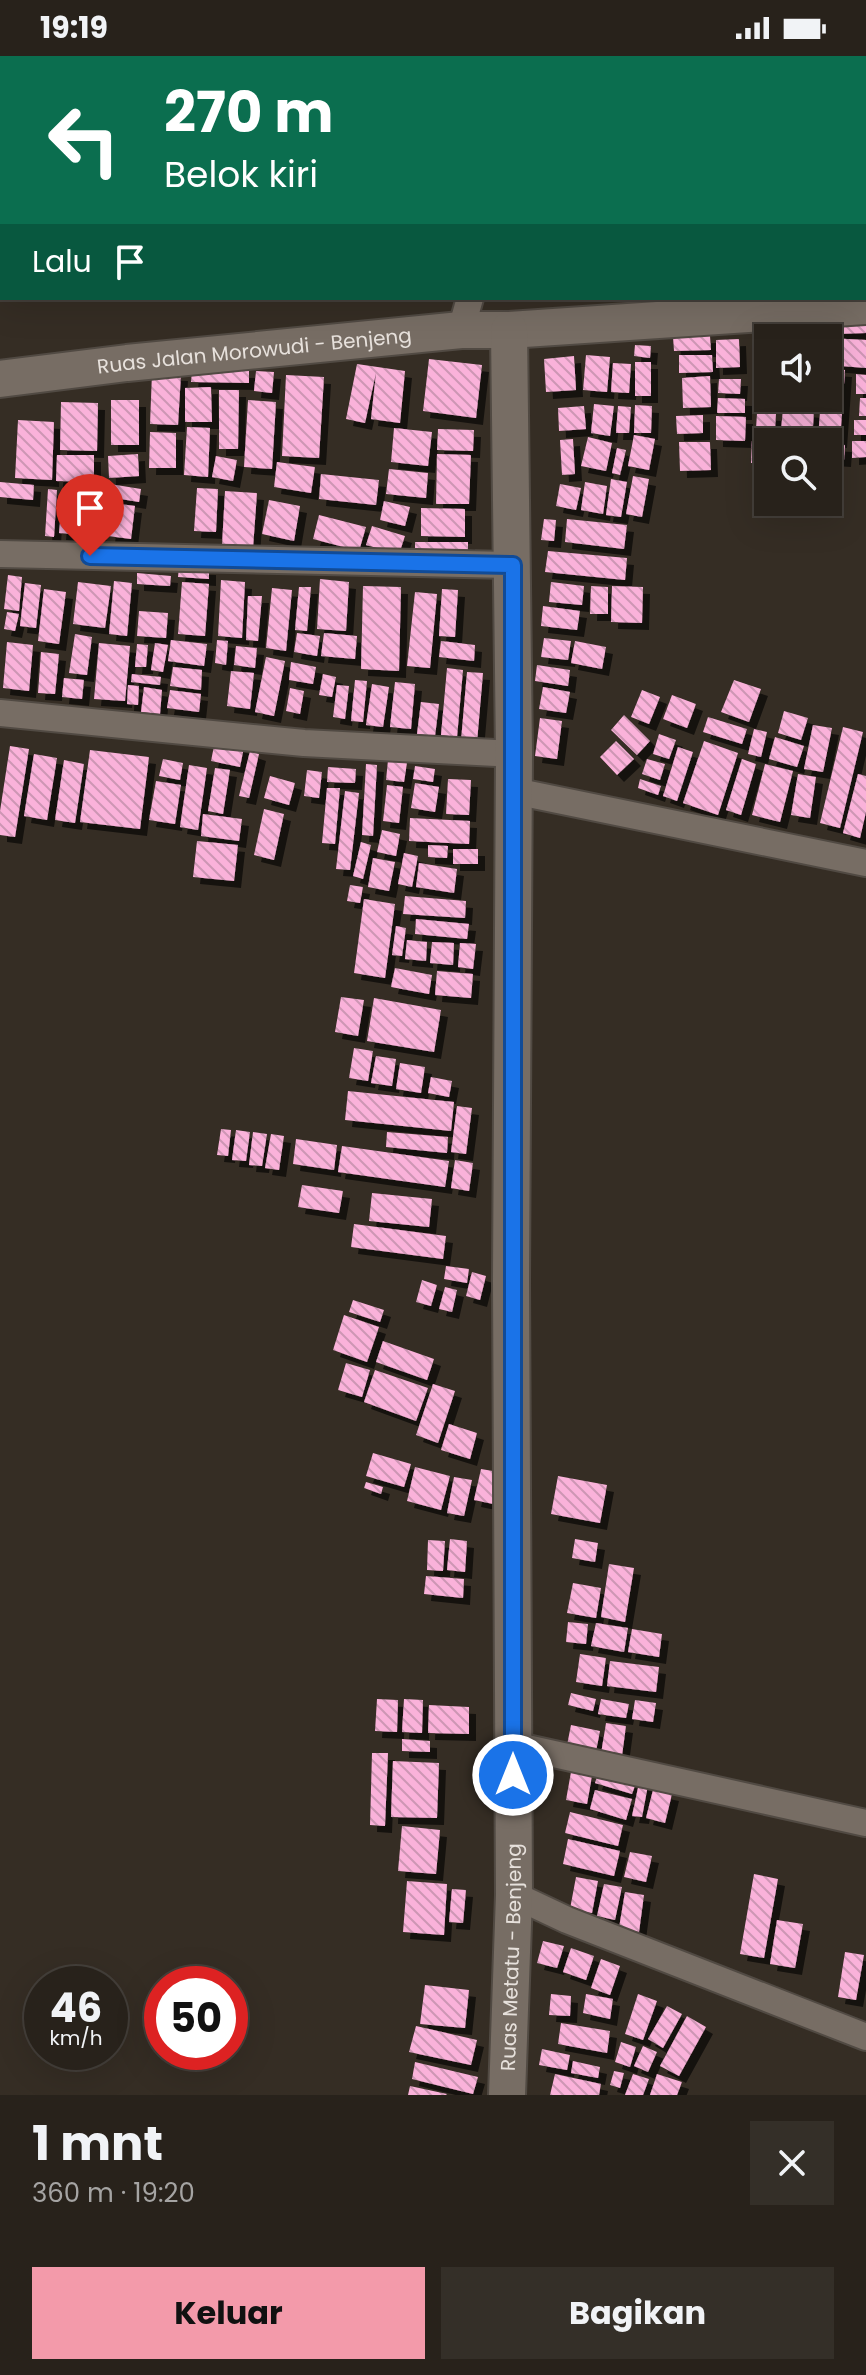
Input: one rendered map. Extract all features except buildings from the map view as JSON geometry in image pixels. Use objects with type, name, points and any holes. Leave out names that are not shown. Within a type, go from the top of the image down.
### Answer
[{"type":"main road","name":"Ruas Jalan Morowudi - Benjeng","points":[[0,379],[466,314],[509,330],[866,306]]},
{"type":"main road","name":"Ruas Metatu - Benjeng","points":[[507,2095],[514,1895],[514,754],[509,330]]},
{"type":"street","points":[[0,554],[513,565]]},
{"type":"street","points":[[0,713],[304,743],[514,754]]},
{"type":"street","points":[[514,791],[866,863]]},
{"type":"street","points":[[513,1745],[866,1823]]},
{"type":"street","points":[[514,1895],[567,1920],[866,2037]]},
{"type":"route","points":[[90,556],[513,565],[513,1775]]}]
